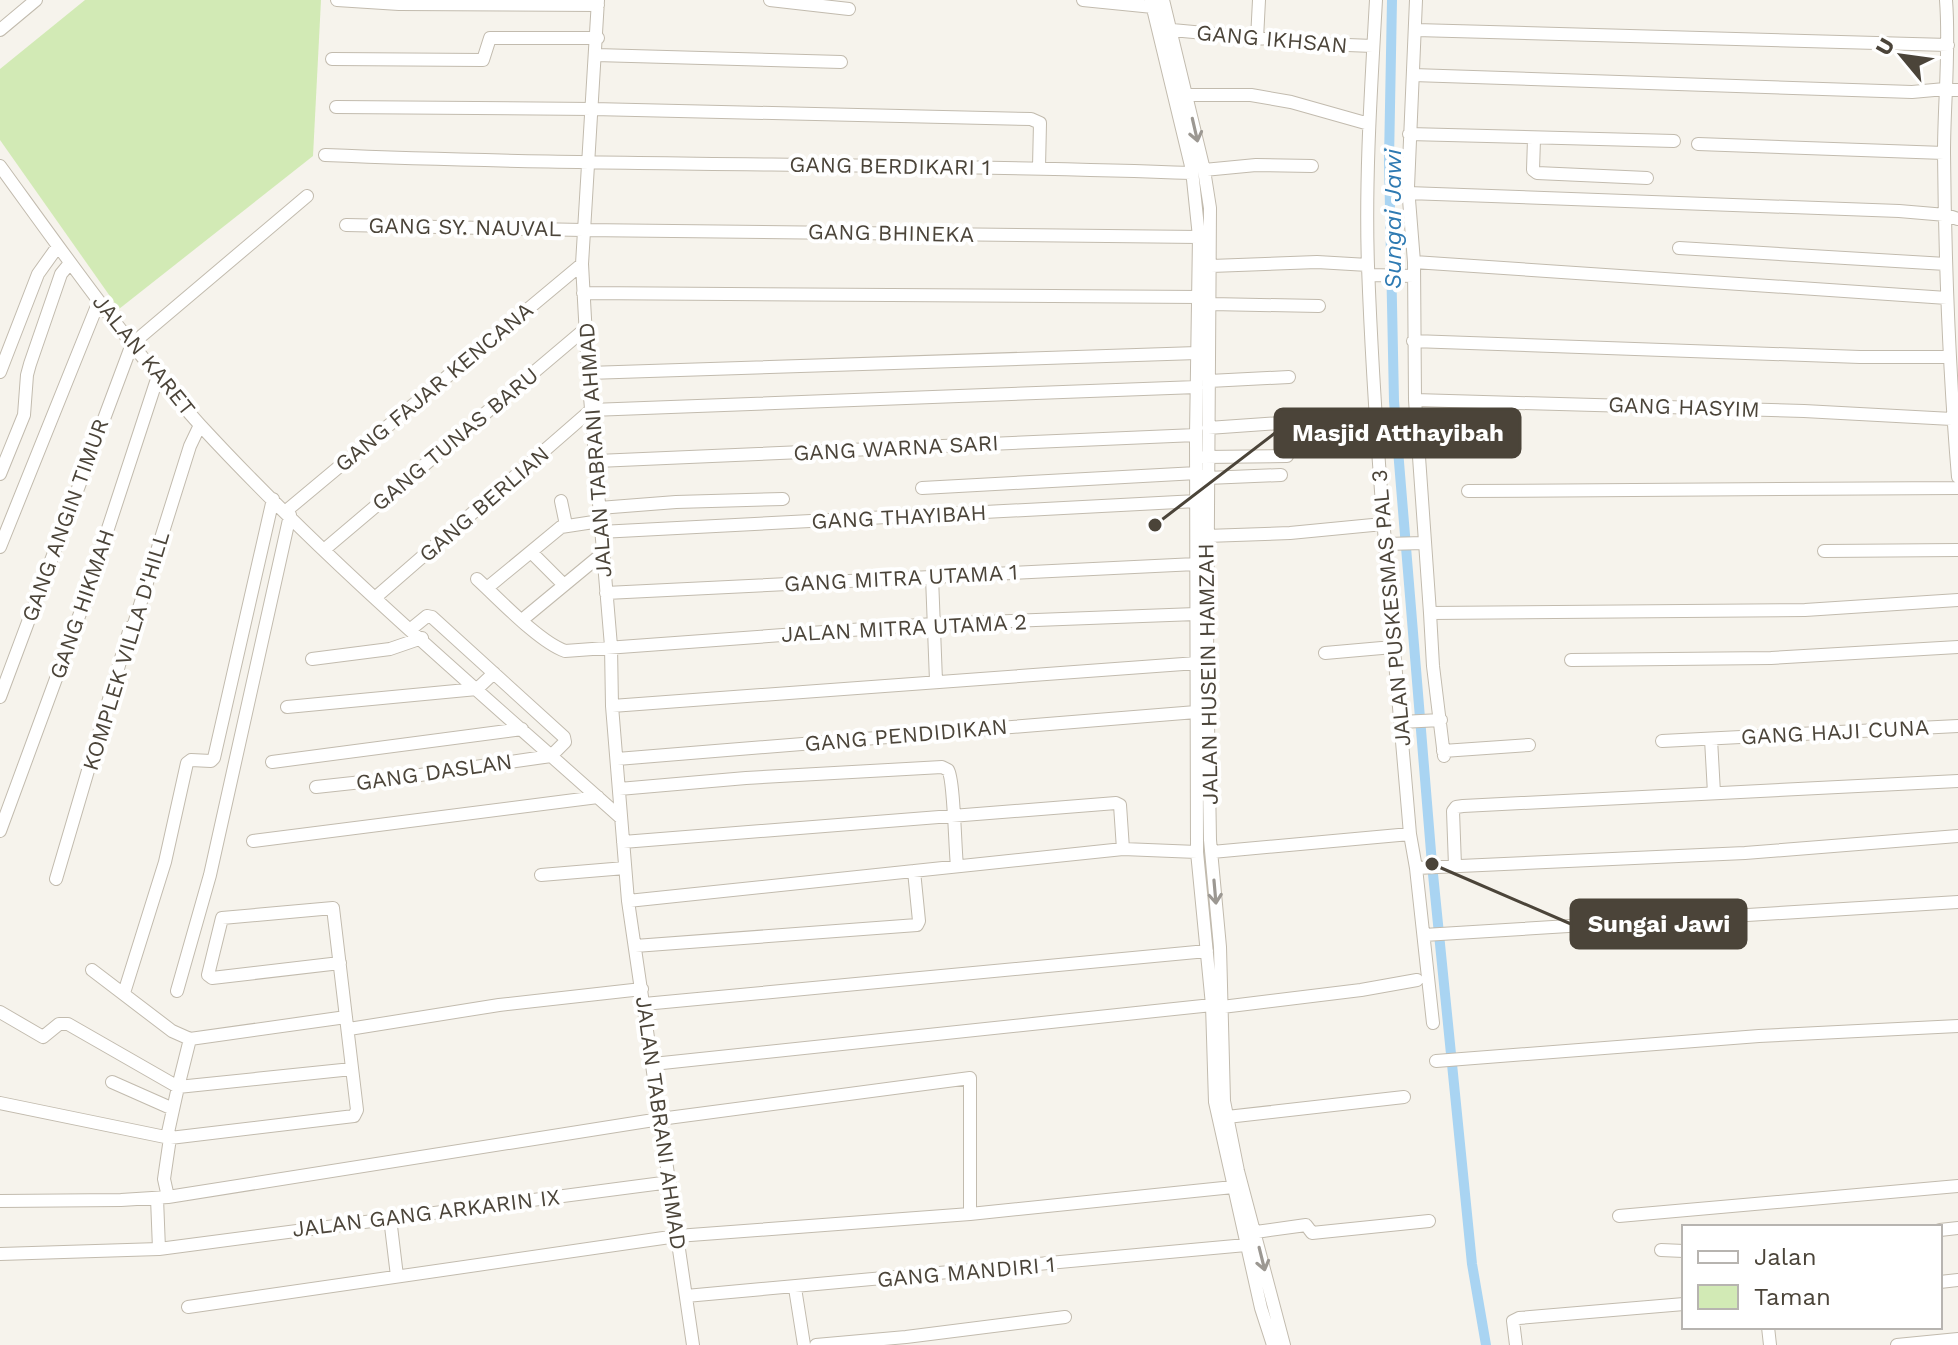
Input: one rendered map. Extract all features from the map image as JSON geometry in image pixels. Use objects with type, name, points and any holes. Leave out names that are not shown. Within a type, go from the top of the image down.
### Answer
[{"type":"street","points":[[0,30],[36,0]]},
{"type":"street","points":[[337,0],[399,4],[598,2]]},
{"type":"street","points":[[770,0],[849,9]]},
{"type":"street","points":[[1083,0],[1156,2]]},
{"type":"street","points":[[1257,39],[1259,0]]},
{"type":"street","name":"JALAN PUSKESMAS PAL 3","points":[[1376,0],[1369,124],[1371,272],[1383,524],[1389,544],[1393,647],[1410,834],[1420,868],[1433,1023]]},
{"type":"street","points":[[1416,0],[1408,193],[1414,262],[1411,276],[1420,543],[1430,613],[1436,720],[1444,754],[1529,745]]},
{"type":"street","name":"JALAN TABRANI AHMAD","points":[[598,2],[582,264],[588,373],[628,901],[693,1345]]},
{"type":"street","name":"JALAN HUSEIN HAMZAH","points":[[1156,2],[1172,30],[1187,95],[1198,172],[1199,237],[1205,300],[1203,384],[1196,435],[1203,457]]},
{"type":"street","name":"JALAN HUSEIN HAMZAH","points":[[1156,2],[1198,172],[1210,208],[1211,266],[1197,353],[1208,428],[1202,476],[1206,536],[1202,684],[1220,947],[1215,1102],[1233,1187],[1256,1232],[1284,1345]]},
{"type":"street","points":[[1950,5],[1952,89],[1944,126],[1944,158],[1952,217],[1947,298],[1952,321],[1949,357],[1955,394],[1952,419],[1958,477]]},
{"type":"street","name":"GANG IKHSAN","points":[[1172,30],[1373,46]]},
{"type":"street","points":[[1416,30],[1951,55]]},
{"type":"street","points":[[332,59],[483,60],[490,38],[598,38]]},
{"type":"street","points":[[596,55],[841,62]]},
{"type":"street","points":[[1413,75],[1912,92],[1952,89]]},
{"type":"street","points":[[1187,95],[1251,95],[1291,102],[1369,124]]},
{"type":"street","points":[[336,107],[593,109],[1036,120],[1040,123],[1039,167]]},
{"type":"street","points":[[1944,126],[1958,131]]},
{"type":"street","points":[[1409,134],[1674,141]]},
{"type":"street","points":[[1534,139],[1533,170],[1537,173],[1647,178]]},
{"type":"street","points":[[1698,144],[1944,158],[1958,169]]},
{"type":"street","name":"GANG BERDIKARI 1","points":[[325,155],[1198,172],[1256,165],[1312,166]]},
{"type":"street","name":"JALAN KARET","points":[[0,166],[132,344],[200,425],[376,597],[621,818]]},
{"type":"street","points":[[1408,193],[1624,199],[1952,217]]},
{"type":"street","points":[[132,344],[307,196]]},
{"type":"street","name":"GANG SY. NAUVAL","points":[[346,225],[583,230]]},
{"type":"street","name":"GANG BHINEKA","points":[[583,230],[1199,237]]},
{"type":"street","points":[[0,372],[38,274],[58,246]]},
{"type":"street","points":[[1679,248],[1950,273]]},
{"type":"street","points":[[1211,266],[1317,262],[1411,276]]},
{"type":"street","points":[[1414,262],[1947,298]]},
{"type":"street","points":[[0,474],[24,415],[30,364],[61,274],[70,263]]},
{"type":"street","name":"GANG FAJAR KENCANA","points":[[288,513],[582,264]]},
{"type":"street","points":[[583,293],[1205,300],[1319,306]]},
{"type":"street","points":[[0,547],[99,301]]},
{"type":"street","name":"GANG TUNAS BARU","points":[[325,549],[585,329]]},
{"type":"street","points":[[1413,341],[1860,357],[1949,357]]},
{"type":"street","name":"GANG ANGIN TIMUR","points":[[0,697],[132,344]]},
{"type":"street","points":[[588,373],[1197,353]]},
{"type":"street","name":"GANG HIKMAH","points":[[0,831],[82,608],[158,376]]},
{"type":"street","points":[[591,410],[1203,384],[1289,377]]},
{"type":"street","name":"GANG HASYIM","points":[[1415,400],[1804,411],[1952,419]]},
{"type":"street","name":"GANG BERLIAN","points":[[376,597],[591,410]]},
{"type":"street","points":[[1208,428],[1310,421]]},
{"type":"street","name":"KOMPLEK VILLA D'HILL","points":[[56,879],[130,628],[134,624],[192,440],[200,425]]},
{"type":"street","name":"GANG WARNA SARI","points":[[597,461],[1196,435]]},
{"type":"street","points":[[1203,457],[1287,456]]},
{"type":"street","points":[[922,488],[1281,475]]},
{"type":"street","name":"JALAN HUSEIN HAMZAH","points":[[1202,476],[1197,501],[1196,564],[1197,663],[1202,684],[1196,712],[1197,852],[1207,951],[1217,1006],[1227,1117],[1246,1245],[1273,1345]]},
{"type":"street","points":[[1468,491],[1958,488]]},
{"type":"street","points":[[124,993],[165,862],[187,763],[214,758],[273,499]]},
{"type":"street","points":[[564,585],[531,552],[566,525],[676,502],[783,499]]},
{"type":"street","points":[[561,501],[566,525]]},
{"type":"street","name":"GANG THAYIBAH","points":[[600,520],[1197,501]]},
{"type":"street","points":[[177,991],[210,875],[288,513]]},
{"type":"street","points":[[1206,536],[1290,533],[1383,524]]},
{"type":"street","points":[[1389,544],[1420,543]]},
{"type":"street","points":[[1824,551],[1958,550]]},
{"type":"street","name":"JALAN MITRA UTAMA 2","points":[[531,552],[482,584],[563,651],[933,624],[1196,614]]},
{"type":"street","points":[[522,620],[603,553]]},
{"type":"street","name":"GANG MITRA UTAMA 1","points":[[606,593],[1196,564]]},
{"type":"street","points":[[932,577],[936,681]]},
{"type":"street","points":[[1430,613],[1805,610],[1958,600]]},
{"type":"street","points":[[312,659],[390,649],[416,633],[427,616],[431,616],[565,739],[551,756]]},
{"type":"street","points":[[1325,653],[1393,647]]},
{"type":"street","points":[[1571,660],[1771,658],[1958,647]]},
{"type":"street","points":[[612,706],[1197,663]]},
{"type":"street","points":[[287,707],[477,689],[494,673]]},
{"type":"street","points":[[509,718],[525,702]]},
{"type":"street","name":"GANG PENDIDIKAN","points":[[617,759],[1196,712]]},
{"type":"street","points":[[1401,722],[1436,720]]},
{"type":"street","name":"GANG HAJI CUNA","points":[[1662,741],[1958,726]]},
{"type":"street","points":[[272,762],[522,729]]},
{"type":"street","points":[[1711,739],[1714,793]]},
{"type":"street","name":"GANG DASLAN","points":[[316,787],[551,756]]},
{"type":"street","points":[[619,789],[935,766],[948,770],[952,775],[957,866]]},
{"type":"street","points":[[1452,866],[1453,811],[1456,807],[1958,781]]},
{"type":"street","points":[[253,841],[598,797]]},
{"type":"street","points":[[623,842],[1116,803],[1120,805],[1123,849]]},
{"type":"street","points":[[1212,852],[1410,834]]},
{"type":"street","points":[[1420,868],[1745,853],[1958,836]]},
{"type":"street","points":[[628,901],[1123,849],[1197,852]]},
{"type":"street","points":[[541,875],[625,868]]},
{"type":"street","points":[[635,946],[918,924],[914,871]]},
{"type":"street","points":[[1428,935],[1958,902]]},
{"type":"street","points":[[0,1103],[169,1137],[354,1116],[357,1110],[334,909],[222,918],[208,975],[212,978],[340,963]]},
{"type":"street","points":[[644,1004],[1207,951]]},
{"type":"street","points":[[92,970],[172,1031],[190,1039],[642,989]]},
{"type":"street","points":[[653,1064],[1217,1006],[1361,990],[1417,980]]},
{"type":"street","points":[[0,1012],[43,1037],[59,1024],[68,1024],[178,1087],[352,1069]]},
{"type":"street","points":[[1440,1060],[1759,1036],[1958,1026]]},
{"type":"street","points":[[159,1249],[173,1109],[190,1039]]},
{"type":"street","points":[[0,1201],[162,1197],[660,1119],[970,1078],[970,1214]]},
{"type":"street","points":[[112,1082],[173,1109]]},
{"type":"street","points":[[1227,1117],[1404,1097]]},
{"type":"street","name":"JALAN GANG ARKARIN IX","points":[[0,1254],[159,1249],[670,1182]]},
{"type":"street","points":[[1619,1216],[1958,1186]]},
{"type":"street","points":[[188,1307],[677,1236],[970,1214],[1233,1187]]},
{"type":"street","points":[[390,1218],[397,1276]]},
{"type":"street","points":[[1256,1232],[1306,1225],[1312,1233],[1429,1221]]},
{"type":"street","name":"GANG MANDIRI 1","points":[[686,1296],[1246,1245]]},
{"type":"street","points":[[1661,1250],[1682,1251]]},
{"type":"street","points":[[795,1288],[804,1345]]},
{"type":"street","points":[[1516,1345],[1513,1321],[1519,1318],[1682,1304]]},
{"type":"street","points":[[816,1345],[1065,1317]]},
{"type":"street","points":[[1897,1345],[1958,1339]]},
{"type":"green space","points":[[85,0],[321,0],[313,156],[119,309],[0,140],[0,69]]},
{"type":"waterway","name":"Sungai Jawi","points":[[1392,0],[1389,160],[1394,401],[1432,864],[1472,1264],[1486,1345]]},
{"type":"place","name":"Masjid Atthayibah","points":[[1155,525]]},
{"type":"place","name":"Sungai Jawi","points":[[1432,864]]}]
